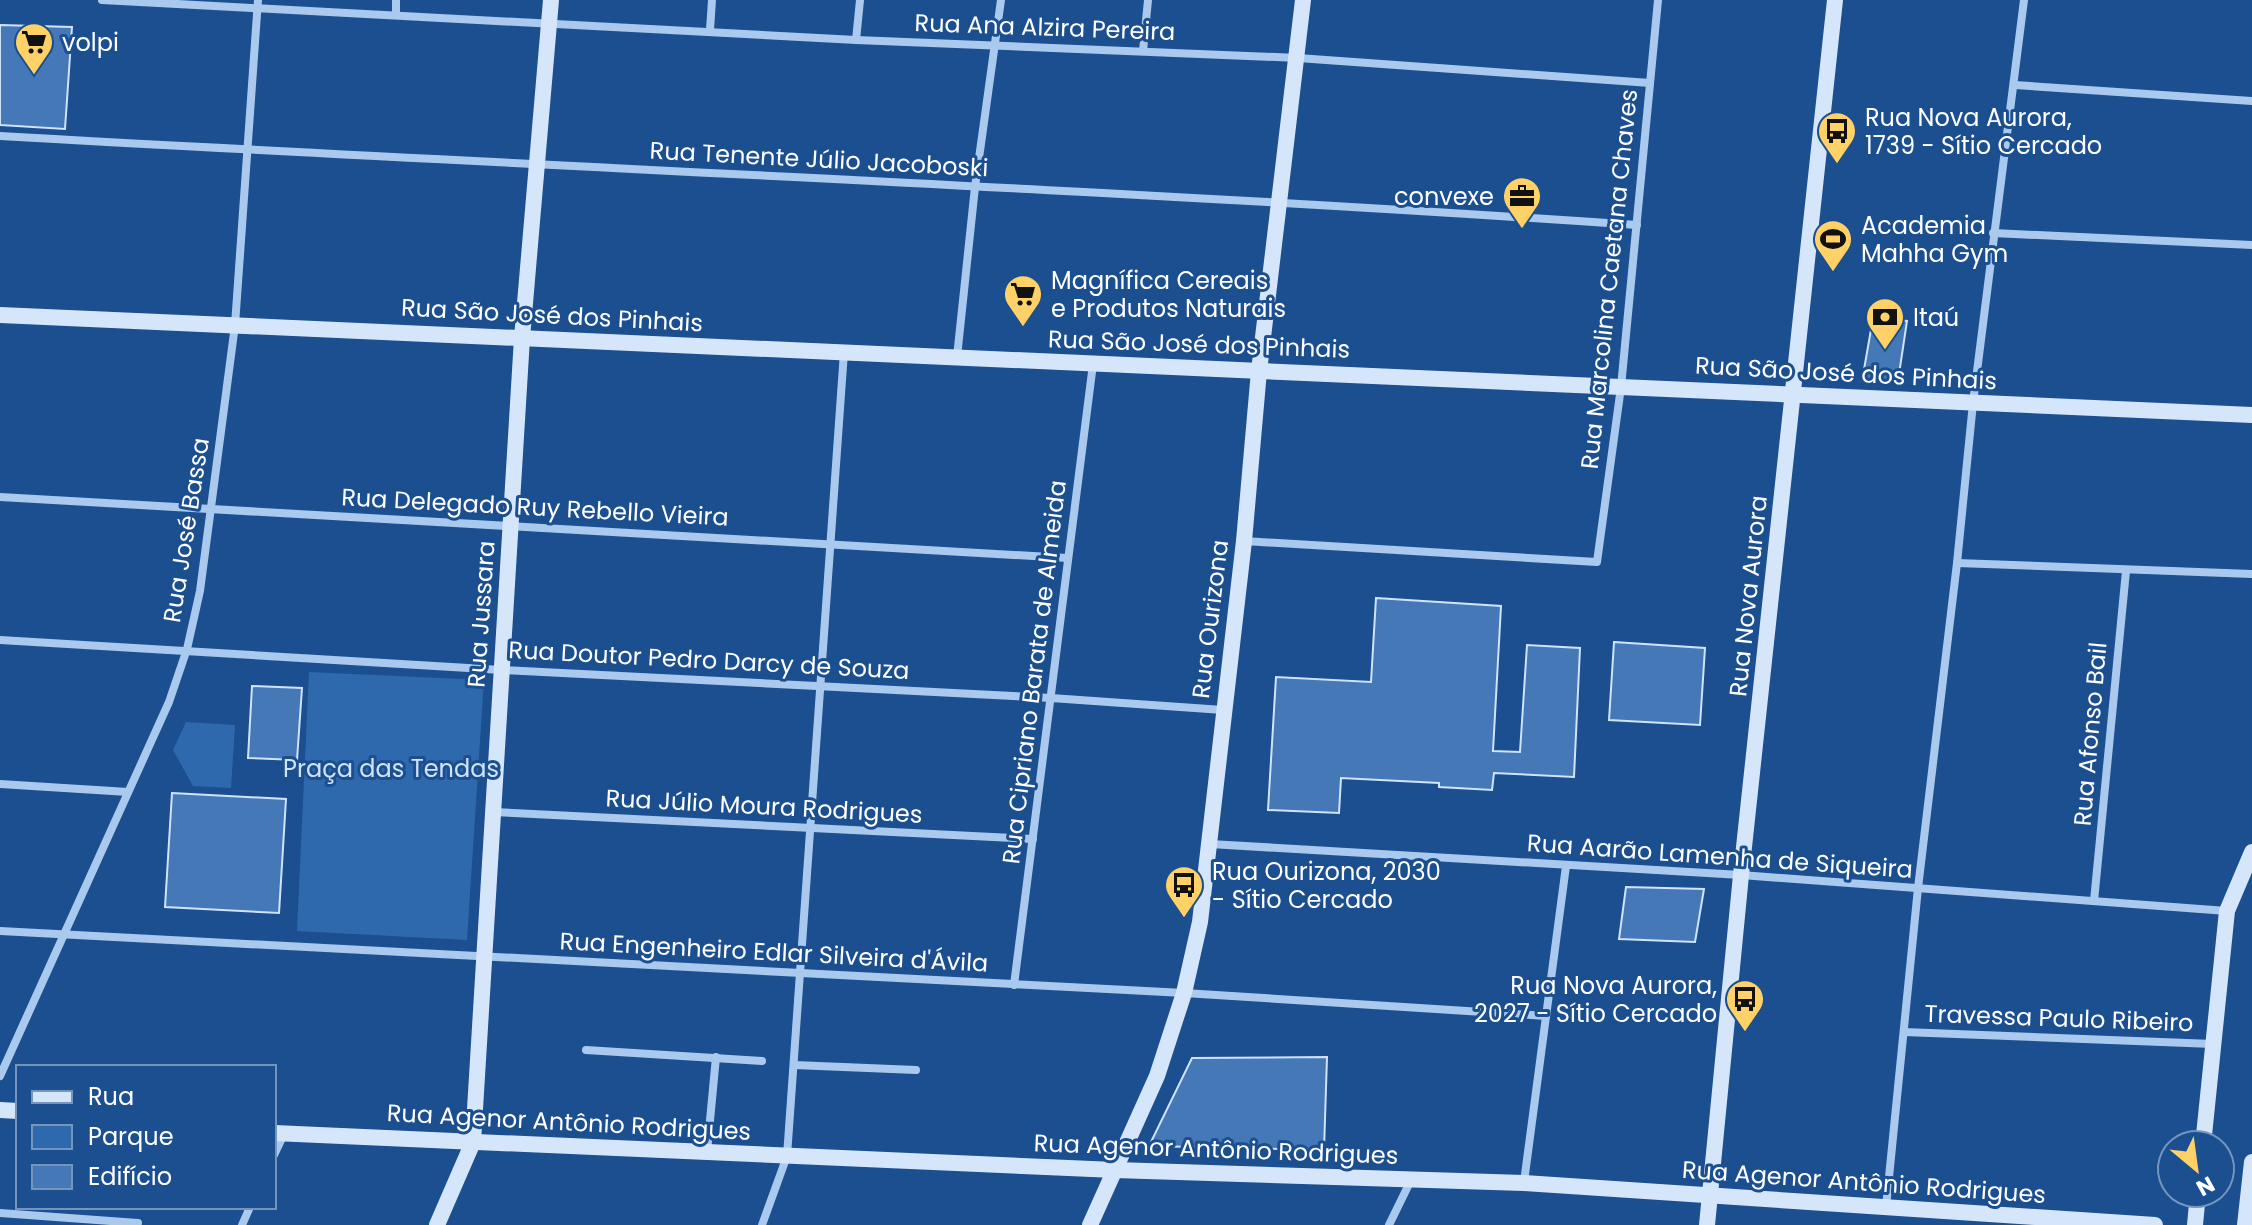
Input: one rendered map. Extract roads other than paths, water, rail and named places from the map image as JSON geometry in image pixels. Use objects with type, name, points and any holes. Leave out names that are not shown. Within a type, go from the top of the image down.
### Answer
[{"type":"street","name":"Rua Ana Alzira Pereira","points":[[105,0],[258,4],[396,15],[856,40],[1298,58],[1650,83]]},
{"type":"street","points":[[396,0],[396,15]]},
{"type":"street","name":"Rua Jussara","points":[[437,1225],[473,1142],[522,338],[551,0]]},
{"type":"street","points":[[710,30],[712,0]]},
{"type":"street","points":[[856,40],[860,0]]},
{"type":"street","points":[[957,358],[975,187],[1001,0]]},
{"type":"street","points":[[1143,51],[1148,0]]},
{"type":"street","name":"Rua Ourizona","points":[[1090,1225],[1157,1076],[1184,993],[1200,922],[1244,541],[1259,371],[1303,0]]},
{"type":"street","name":"Rua Marcolina Caetana Chaves","points":[[1244,541],[1597,562],[1621,387],[1658,0]]},
{"type":"street","name":"Rua Nova Aurora","points":[[1705,1225],[1835,0]]},
{"type":"street","points":[[1886,1207],[1918,888],[1973,403],[2024,0]]},
{"type":"street","name":"Rua José Bassa","points":[[0,1076],[169,702],[187,649],[200,591],[235,325],[258,4]]},
{"type":"street","points":[[2015,85],[2252,101]]},
{"type":"street","name":"Rua Tenente Júlio Jacoboski","points":[[0,136],[537,166],[1280,201],[1637,225]]},
{"type":"street","points":[[1993,233],[2252,245]]},
{"type":"street","name":"Rua São José dos Pinhais","points":[[0,315],[2252,415]]},
{"type":"street","points":[[762,1225],[787,1156],[844,352]]},
{"type":"street","name":"Rua Cipriano Barata de Almeida","points":[[1014,985],[1093,364]]},
{"type":"street","name":"Rua Delegado Ruy Rebello Vieira","points":[[0,497],[1068,558]]},
{"type":"street","points":[[1957,563],[2252,574]]},
{"type":"street","name":"Rua Afonso Bail","points":[[2094,901],[2126,571]]},
{"type":"street","name":"Rua Doutor Pedro Darcy de Souza","points":[[0,640],[1223,710]]},
{"type":"street","points":[[0,784],[128,792]]},
{"type":"street","name":"Rua Júlio Moura Rodrigues","points":[[493,812],[1033,839]]},
{"type":"street","name":"Rua Aarão Lamenha de Siqueira","points":[[1210,844],[1741,875],[2227,911]]},
{"type":"street","points":[[2205,1129],[2227,911],[2251,858]]},
{"type":"street","points":[[1524,1183],[1566,866]]},
{"type":"street","name":"Rua Engenheiro Edlar Silveira d'Ávila","points":[[0,931],[1184,993],[1546,1016]]},
{"type":"street","name":"Travessa Paulo Ribeiro","points":[[1904,1032],[2213,1044]]},
{"type":"street","points":[[586,1050],[762,1061]]},
{"type":"street","points":[[707,1152],[716,1057]]},
{"type":"street","points":[[794,1065],[916,1070]]},
{"type":"street","name":"Rua Agenor Antônio Rodrigues","points":[[279,1133],[1115,1170],[1524,1183],[2155,1225]]},
{"type":"street","points":[[2245,1225],[2252,1162]]},
{"type":"street","points":[[1389,1225],[1411,1180]]},
{"type":"street","points":[[0,1213],[138,1223]]},
{"type":"place","name":"volpi","points":[[34,76]]},
{"type":"place","name":"Rua Nova Aurora, 1739 - Sítio Cercado","points":[[1837,165]]},
{"type":"place","name":"convexe","points":[[1522,230]]},
{"type":"place","name":"Academia Mahha Gym","points":[[1833,273]]},
{"type":"place","name":"Magnífica Cereais e Produtos Naturais","points":[[1023,328]]},
{"type":"place","name":"Itaú","points":[[1885,351]]},
{"type":"place","name":"Rua Ourizona, 2030 - Sítio Cercado","points":[[1184,919]]},
{"type":"place","name":"Rua Nova Aurora, 2027 - Sítio Cercado","points":[[1745,1033]]},
{"type":"park label","name":"Praça das Tendas","points":[[391,768]]}]
